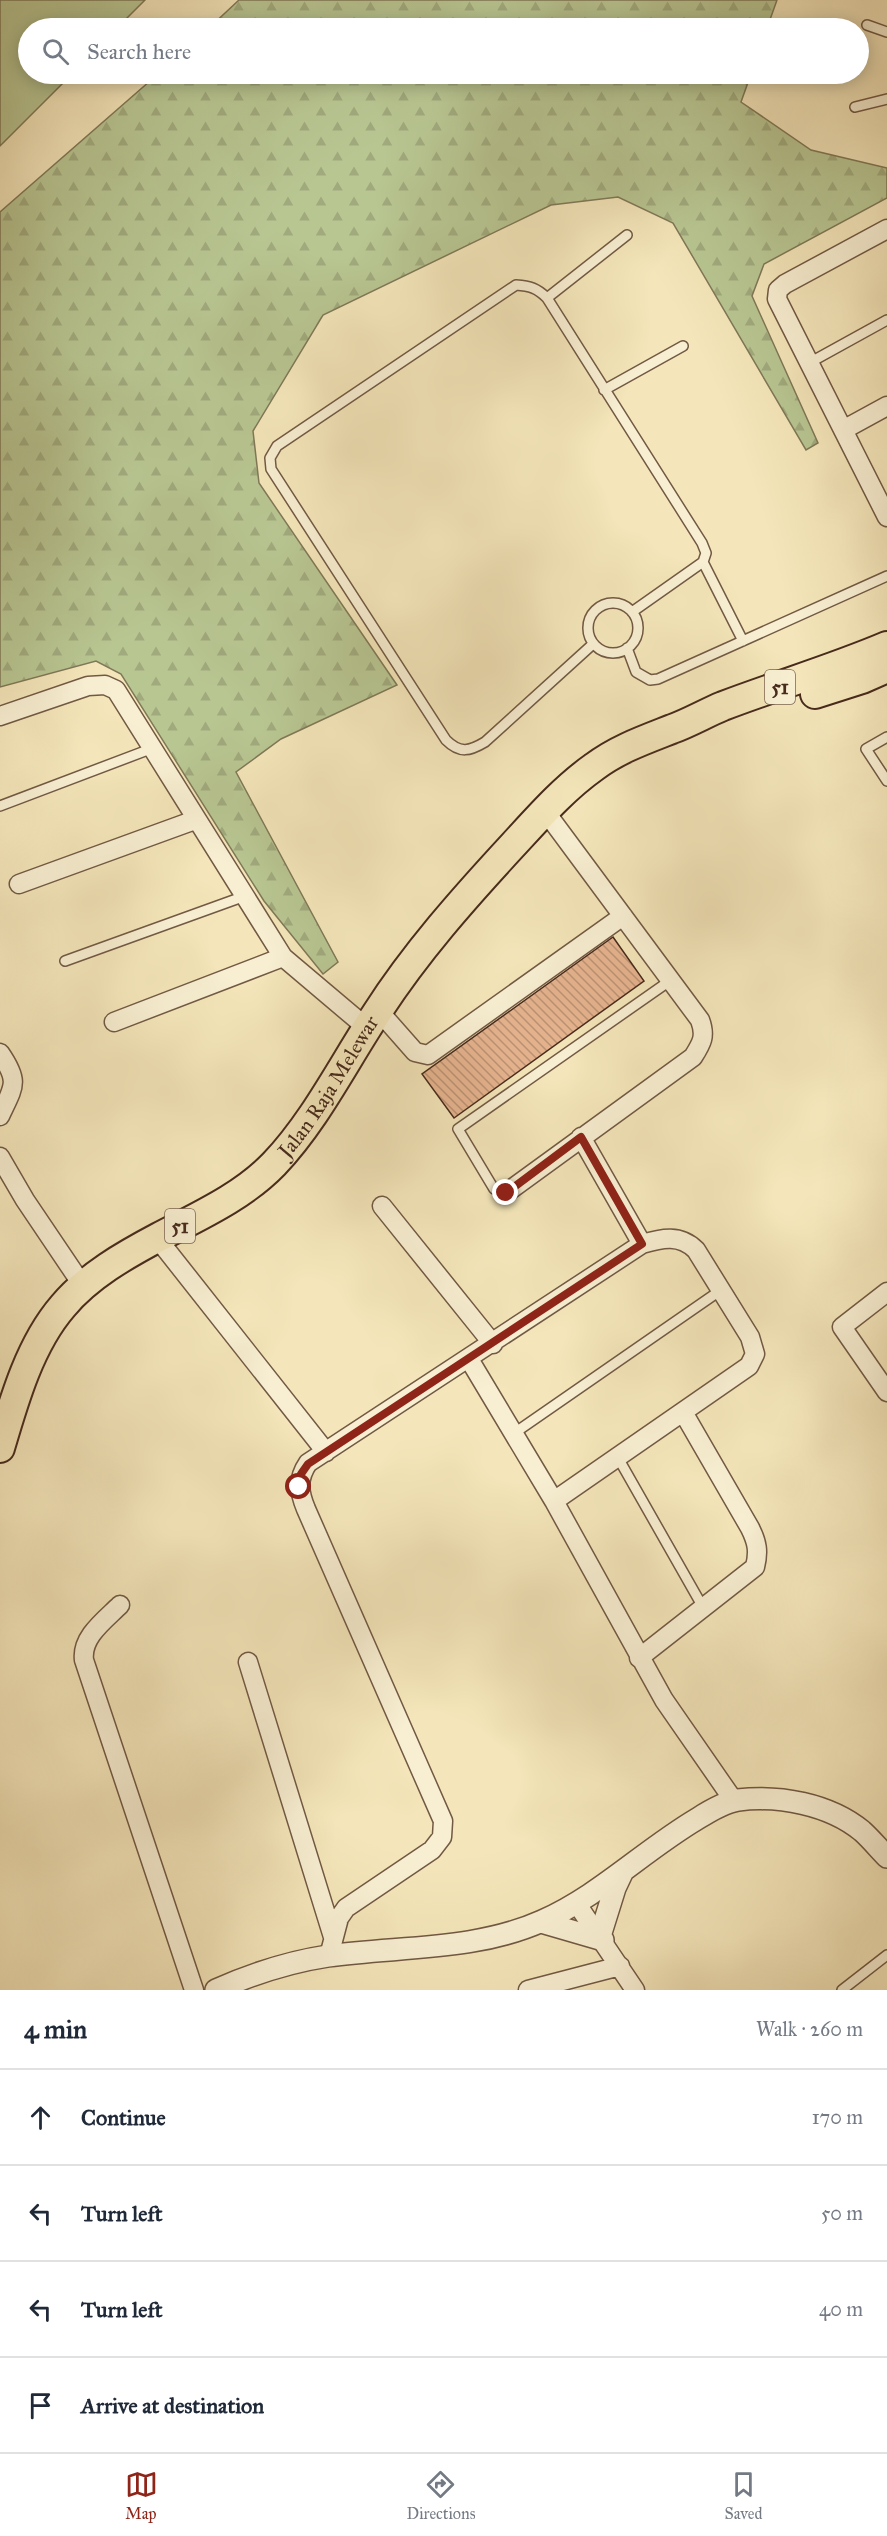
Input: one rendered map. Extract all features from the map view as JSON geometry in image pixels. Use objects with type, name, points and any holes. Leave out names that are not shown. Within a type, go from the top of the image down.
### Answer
[{"type":"highway","points":[[836,667],[887,638]]},
{"type":"highway","name":"Jalan Raja Melewar","points":[[0,1448],[5,1411],[42,1334],[63,1306],[83,1286],[118,1260],[231,1198],[272,1166],[297,1136],[373,1019],[457,906],[544,811],[595,766],[642,739],[674,729],[725,706],[836,667],[887,646]]},
{"type":"highway","name":"Jalan Raja Melewar","points":[[674,729],[706,726],[738,719],[862,679],[887,668]]},
{"type":"street","points":[[887,228],[785,284],[778,290],[777,299],[843,430],[882,496],[887,517]]},
{"type":"street","points":[[843,430],[887,406]]},
{"type":"street","points":[[0,716],[97,684],[116,690],[195,820],[283,957],[373,1019],[415,1052],[428,1055],[623,916]]},
{"type":"street","points":[[506,1193],[693,1057],[702,1043],[705,1031],[700,1020],[671,980],[544,811]]},
{"type":"street","points":[[19,884],[195,820]]},
{"type":"street","points":[[114,1022],[283,957]]},
{"type":"street","points":[[0,1053],[12,1070],[14,1082],[0,1116]]},
{"type":"street","points":[[581,1137],[642,1244]]},
{"type":"street","points":[[0,1157],[25,1200],[83,1286]]},
{"type":"street","points":[[382,1206],[493,1344]]},
{"type":"street","points":[[157,1238],[326,1452]]},
{"type":"street","points":[[331,1946],[339,1918],[346,1908],[432,1850],[444,1831],[443,1821],[301,1497],[299,1487],[301,1474],[308,1464],[642,1244],[662,1238],[688,1242],[696,1250],[750,1337],[755,1354],[749,1366],[554,1501]]},
{"type":"street","points":[[887,1292],[842,1327],[887,1392]]},
{"type":"street","points":[[469,1359],[554,1501],[664,1700],[734,1801]]},
{"type":"street","points":[[639,1658],[755,1567],[758,1544],[683,1412]]},
{"type":"street","points":[[120,1605],[91,1634],[83,1651],[84,1660],[194,1990]]},
{"type":"street","points":[[248,1662],[331,1946]]},
{"type":"street","points":[[216,1990],[331,1946],[464,1942],[505,1934],[541,1922],[577,1904],[674,1833],[734,1801],[766,1797],[801,1803],[832,1814],[861,1830],[887,1857]]},
{"type":"street","points":[[601,1938],[615,1888],[624,1870]]},
{"type":"street","points":[[577,1904],[635,1990]]},
{"type":"street","points":[[541,1922],[601,1938]]},
{"type":"street","points":[[235,1990],[281,1965]]},
{"type":"street","points":[[528,1990],[620,1966]]},
{"type":"lane","points":[[869,26],[887,32]]},
{"type":"lane","points":[[855,107],[887,99]]},
{"type":"lane","points":[[547,298],[627,235]]},
{"type":"lane","points":[[593,644],[485,742],[474,749],[462,751],[454,747],[271,469],[270,458],[278,446],[295,432],[516,285],[531,286],[547,298],[706,552],[703,562],[632,612]]},
{"type":"lane","points":[[809,363],[887,320]]},
{"type":"lane","points":[[604,390],[683,346]]},
{"type":"lane","points":[[703,562],[743,641]]},
{"type":"lane","points":[[627,648],[636,672],[650,680],[658,679],[887,576]]},
{"type":"lane","points":[[609,603],[618,603],[632,612],[638,627],[633,643],[627,648],[613,653],[599,649],[593,644],[588,628],[594,611],[609,603]]},
{"type":"lane","points":[[887,737],[866,749],[887,780]]},
{"type":"lane","points":[[0,806],[153,748]]},
{"type":"lane","points":[[65,961],[245,896]]},
{"type":"lane","points":[[506,1193],[494,1189],[458,1129],[671,980]]},
{"type":"lane","points":[[513,1434],[721,1290]]},
{"type":"lane","points":[[617,1456],[704,1609]]},
{"type":"lane","points":[[842,1990],[887,1955]]},
{"type":"green space","points":[[0,0],[145,0],[127,18],[18,18],[18,84],[62,84],[0,146]]},
{"type":"green space","points":[[239,0],[777,0],[771,18],[220,18]]},
{"type":"green space","points":[[147,84],[747,84],[741,102],[811,150],[887,168],[887,198],[764,264],[752,296],[818,443],[806,450],[673,223],[618,197],[551,205],[323,315],[253,431],[259,483],[397,685],[281,739],[236,772],[338,962],[323,974],[264,901],[121,674],[96,661],[0,687],[0,212]]},
{"type":"building","points":[[613,937],[644,981],[454,1118],[422,1074]]},
{"type":"route","points":[[299,1487],[301,1474],[308,1464],[642,1244],[581,1137],[506,1193]]}]
